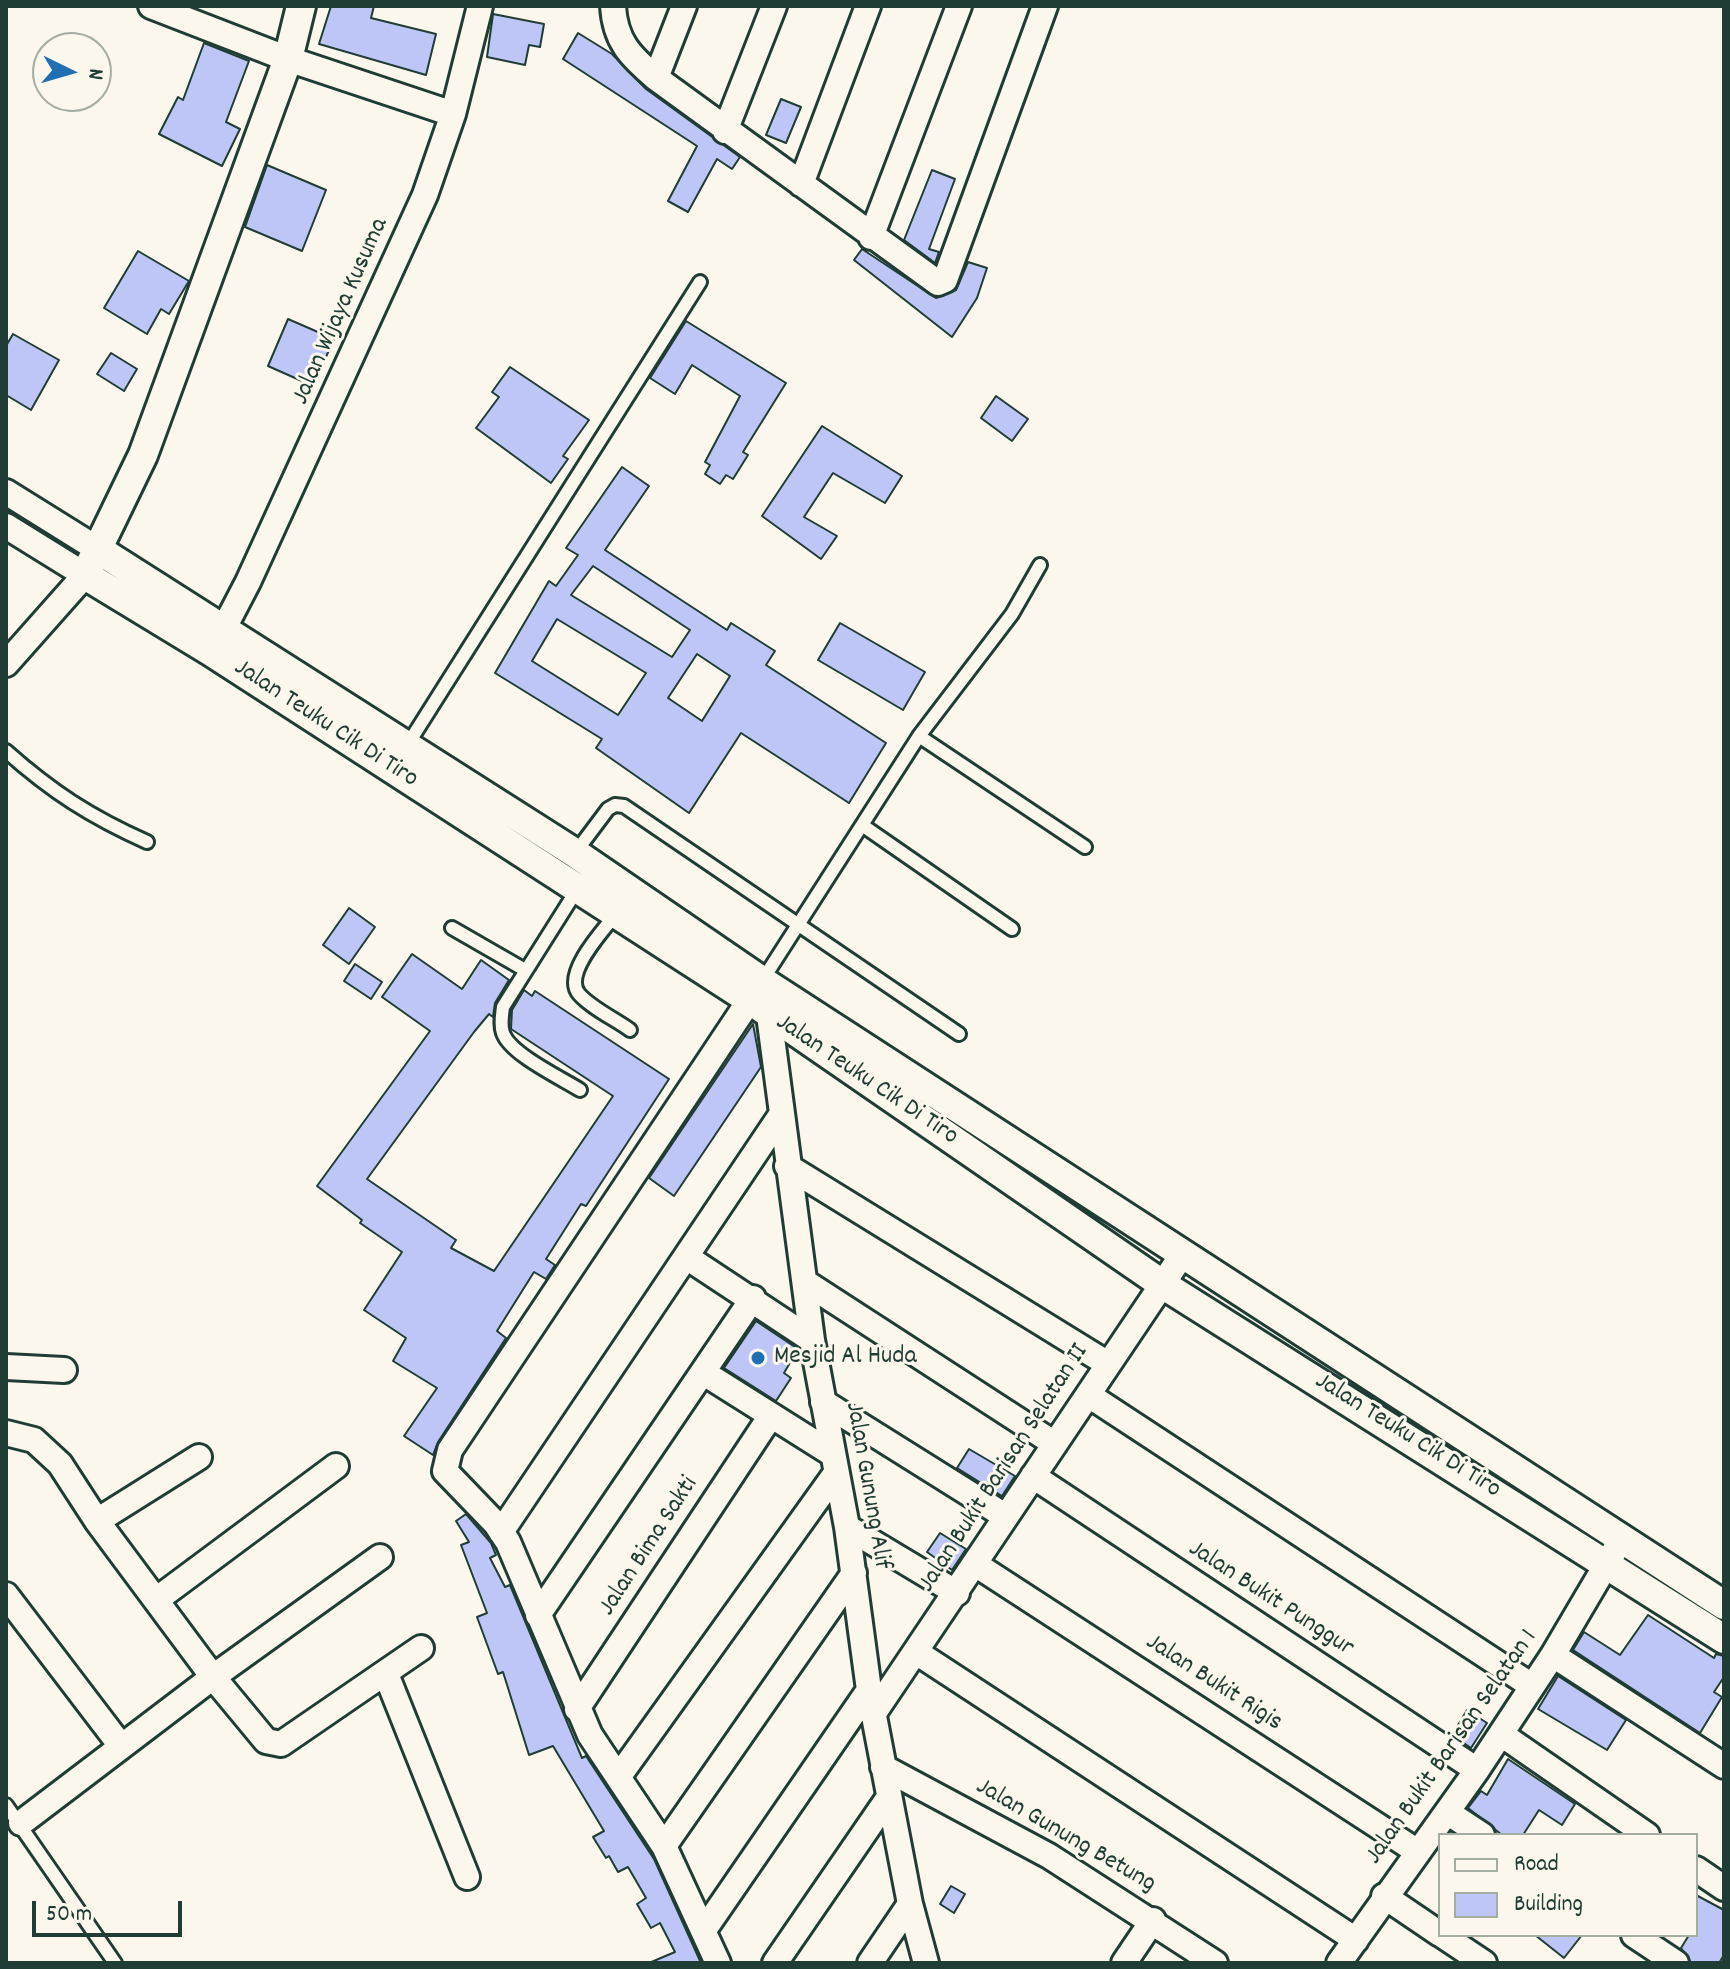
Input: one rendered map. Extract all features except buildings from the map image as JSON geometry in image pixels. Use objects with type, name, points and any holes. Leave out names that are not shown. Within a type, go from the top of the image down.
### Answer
[{"type":"street","points":[[151,6],[288,59],[453,114]]},
{"type":"street","points":[[6,664],[85,575],[143,455],[288,59],[301,6]]},
{"type":"street","name":"Jalan Wijaya Kusuma","points":[[223,630],[248,582],[425,195],[453,114],[480,6]]},
{"type":"street","points":[[613,6],[615,28],[621,43],[656,78],[938,283],[945,280],[1045,6]]},
{"type":"street","points":[[656,78],[684,6]]},
{"type":"street","points":[[725,131],[774,6]]},
{"type":"street","points":[[801,184],[868,6]]},
{"type":"street","points":[[871,237],[959,6]]},
{"type":"street","name":"Jalan Teuku Cik Di Tiro","points":[[6,492],[223,630],[303,695],[578,888],[1182,1255],[1615,1551],[1724,1639]]},
{"type":"street","name":"Jalan Teuku Cik Di Tiro","points":[[6,526],[85,575],[303,695],[408,744],[575,853],[760,999],[1162,1284],[1615,1551],[1724,1605]]},
{"type":"street","points":[[718,1963],[664,1846],[590,1735],[501,1532],[449,1479],[445,1471],[450,1450],[760,999]]},
{"type":"street","name":"Jalan Gunung Alif","points":[[760,999],[781,1115],[812,1340],[847,1527],[883,1767],[910,1904],[926,1963]]},
{"type":"street","points":[[501,1532],[688,1258],[781,1115]]},
{"type":"street","points":[[787,1166],[1108,1364]]},
{"type":"street","name":"Jalan Bukit Barisan Selatan II","points":[[704,1930],[872,1702],[916,1652],[1182,1255]]},
{"type":"street","points":[[688,1258],[753,1298],[812,1340]]},
{"type":"street","points":[[805,1282],[1055,1444]]},
{"type":"street","points":[[538,1615],[753,1298]]},
{"type":"street","points":[[6,1367],[64,1370]]},
{"type":"street","points":[[619,1776],[834,1463],[704,1373]]},
{"type":"street","points":[[1090,1396],[1532,1686]]},
{"type":"street","points":[[823,1402],[1005,1516]]},
{"type":"street","name":"Jalan Bima Sakti","points":[[577,1709],[770,1417]]},
{"type":"street","points":[[6,1433],[34,1440],[60,1464],[97,1521],[213,1677],[266,1741],[273,1745],[281,1744],[421,1648]]},
{"type":"street","points":[[97,1521],[199,1457]]},
{"type":"street","points":[[156,1600],[336,1466]]},
{"type":"street","name":"Jalan Bukit Punggur","points":[[1033,1476],[1477,1770]]},
{"type":"street","points":[[847,1527],[957,1593]]},
{"type":"street","name":"Jalan Bukit Barisan Selatan 1","points":[[1339,1963],[1477,1770],[1553,1655],[1615,1551]]},
{"type":"street","points":[[14,1814],[121,1746],[380,1557]]},
{"type":"street","name":"Jalan Bukit Rigis","points":[[975,1564],[1418,1852]]},
{"type":"street","points":[[664,1846],[854,1573]]},
{"type":"street","points":[[6,1595],[121,1746]]},
{"type":"street","points":[[916,1652],[1356,1940]]},
{"type":"street","points":[[1553,1655],[1724,1766]]},
{"type":"street","points":[[386,1674],[467,1877]]},
{"type":"street","points":[[1501,1734],[1644,1833]]},
{"type":"street","name":"Jalan Gunung Betung","points":[[883,1767],[1049,1856],[1153,1920],[1215,1963]]},
{"type":"street","points":[[775,1963],[889,1797]]},
{"type":"street","points":[[1447,1812],[1479,1833]]},
{"type":"street","points":[[1698,1870],[1724,1888]]},
{"type":"street","points":[[1384,1896],[1438,1932]]},
{"type":"street","points":[[870,1963],[910,1904]]},
{"type":"street","points":[[1124,1963],[1153,1920]]},
{"type":"street","points":[[1445,1937],[1484,1963]]},
{"type":"street","points":[[1637,1937],[1676,1963]]},
{"type":"lane","points":[[408,744],[700,282]]},
{"type":"lane","points":[[760,999],[797,925],[919,736],[1012,614],[1040,565]]},
{"type":"lane","points":[[919,736],[1085,847]]},
{"type":"lane","points":[[6,751],[48,788],[89,816],[147,842]]},
{"type":"lane","points":[[575,853],[608,809],[615,805],[624,806],[959,1034]]},
{"type":"lane","points":[[862,825],[1012,929]]},
{"type":"lane","points":[[578,888],[503,1007],[503,1035],[513,1048],[580,1090]]},
{"type":"lane","points":[[617,913],[576,969],[574,980],[577,993],[630,1030]]},
{"type":"lane","points":[[452,928],[525,970]]},
{"type":"lane","points":[[14,1814],[115,1963]]},
{"type":"place","name":"Mesjid Al Huda","points":[[758,1358]]}]
